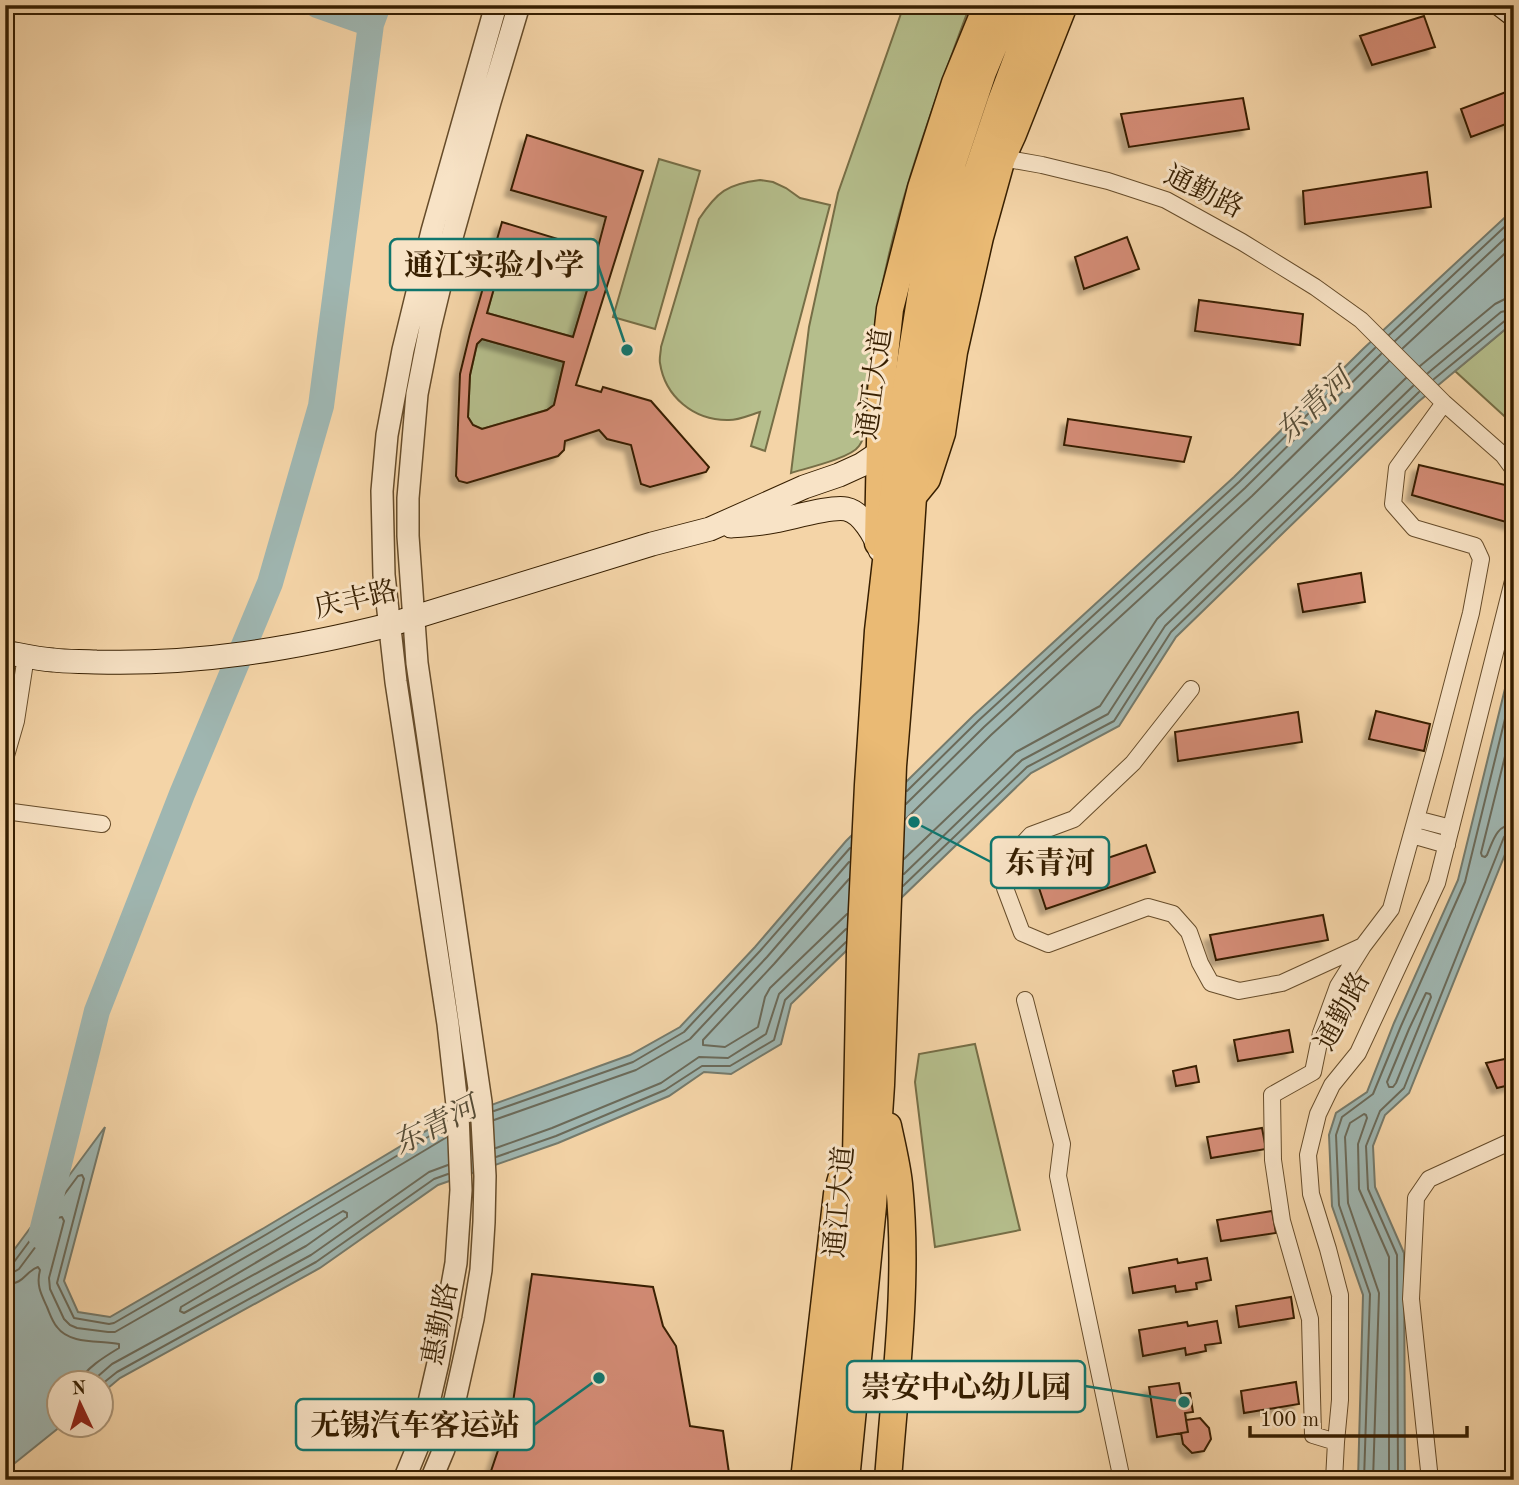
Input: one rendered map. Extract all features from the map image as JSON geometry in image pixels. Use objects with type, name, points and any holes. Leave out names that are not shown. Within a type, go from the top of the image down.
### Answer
[{"type":"main road","points":[[881,554],[881,391],[890,309],[921,188],[955,83],[987,5]]},
{"type":"main road","name":"通江大道","points":[[825,1480],[855,1210],[860,951],[881,554],[928,249],[979,85],[1011,5]]},
{"type":"main road","name":"通江大道","points":[[846,1480],[873,1206],[881,1085],[893,766],[913,496],[958,229],[1037,5]]},
{"type":"main road","points":[[913,496],[927,479],[942,433],[954,352],[980,237],[1002,158],[1064,5]]},
{"type":"main road","points":[[1501,5],[1514,15]]},
{"type":"main road","points":[[710,529],[861,465],[879,453],[903,411]]},
{"type":"main road","points":[[710,529],[771,522],[832,509],[848,509],[861,518],[881,554]]},
{"type":"main road","name":"庆丰路","points":[[16,654],[53,660],[121,663],[198,660],[282,648],[389,625],[652,544],[710,529]]},
{"type":"main road","points":[[881,1085],[899,1182],[902,1231],[901,1312],[888,1480]]},
{"type":"main road","points":[[804,1480],[838,1194],[857,1116]]},
{"type":"street","name":"惠勤路","points":[[404,1480],[420,1441],[438,1363],[456,1263],[461,1190],[458,1114],[448,1024],[389,625],[384,575],[382,491],[387,435],[403,350],[432,231],[496,5]]},
{"type":"street","name":"惠勤路","points":[[431,1480],[444,1449],[473,1319],[481,1270],[485,1176],[481,1102],[417,663],[408,537],[408,498],[417,394],[429,328],[519,5]]},
{"type":"street","name":"通勤路","points":[[1002,158],[1108,181],[1167,200],[1283,267],[1361,320],[1444,403]]},
{"type":"street","points":[[1336,1442],[1313,1435],[1310,1319],[1282,1221],[1273,1160],[1272,1095],[1313,1072],[1321,1033],[1338,985],[1391,909],[1471,613],[1480,559],[1475,546],[1414,528],[1393,504],[1397,468],[1444,403],[1503,455],[1514,470]]},
{"type":"street","name":"通勤路","points":[[1334,1480],[1340,1400],[1340,1295],[1311,1194],[1308,1155],[1318,1114],[1332,1085],[1358,1053],[1437,883],[1514,577]]},
{"type":"street","points":[[5,759],[16,721],[16,654]]},
{"type":"street","points":[[1191,689],[1133,763],[1083,810],[1073,819],[1031,835],[1011,857],[1005,888],[1022,933],[1048,944],[1148,907],[1173,914],[1189,932],[1200,963],[1212,983],[1239,991],[1282,983],[1363,946]]},
{"type":"street","points":[[5,811],[102,824]]},
{"type":"street","points":[[1414,827],[1451,828]]},
{"type":"street","points":[[1414,827],[1447,845]]},
{"type":"street","points":[[1025,1000],[1062,1144],[1058,1176],[1122,1480]]},
{"type":"street","points":[[1430,1480],[1411,1299],[1416,1198],[1429,1179],[1514,1140]]},
{"type":"green space","points":[[904,5],[970,5],[910,176],[887,263],[871,352],[862,441],[847,455],[791,473],[809,327],[838,193]]},
{"type":"green space","points":[[659,159],[700,171],[655,329],[613,317]]},
{"type":"green space","points":[[760,180],[773,182],[800,198],[830,205],[765,451],[751,446],[760,412],[731,420],[715,419],[693,411],[675,396],[668,386],[660,361],[661,347],[699,219],[711,202],[724,191],[739,184]]},
{"type":"green space","points":[[504,253],[591,277],[573,337],[487,313]]},
{"type":"green space","points":[[1514,322],[1514,425],[1455,371]]},
{"type":"green space","points":[[482,339],[564,362],[554,405],[547,410],[482,429],[473,425],[468,417],[470,375],[477,344]]},
{"type":"green space","points":[[975,1044],[1020,1230],[935,1247],[915,1082],[919,1054]]},
{"type":"water","points":[[1514,209],[1514,322],[1418,402],[1176,637],[1119,726],[1031,773],[791,1004],[781,1044],[731,1074],[704,1072],[669,1096],[558,1143],[438,1185],[320,1268],[116,1381],[116,1370],[46,1370],[46,1438],[5,1471],[5,1262],[105,1127],[64,1281],[78,1312],[110,1317],[436,1125],[630,1055],[680,1027],[755,947],[846,841],[973,716],[1234,477],[1363,349]]},
{"type":"water","points":[[1514,652],[1514,832],[1409,1093],[1385,1115],[1373,1146],[1375,1187],[1404,1253],[1405,1480],[1358,1480],[1363,1295],[1332,1206],[1329,1135],[1336,1113],[1367,1092],[1394,1023],[1458,880]]},
{"type":"building","points":[[1424,16],[1435,47],[1372,65],[1360,36]]},
{"type":"building","points":[[1514,89],[1514,121],[1471,137],[1461,109]]},
{"type":"building","points":[[1243,98],[1249,129],[1129,147],[1121,114]]},
{"type":"building","points":[[527,135],[643,171],[576,385],[601,392],[603,387],[651,401],[709,467],[706,472],[650,487],[641,484],[631,445],[607,439],[599,430],[565,441],[564,450],[558,456],[467,483],[459,481],[456,476],[460,374],[502,222],[597,251],[606,217],[511,190]],"holes":[[[504,253],[591,277],[573,337],[487,313]],[[482,339],[564,362],[554,405],[547,410],[482,429],[473,425],[468,417],[470,375],[477,344]]]},
{"type":"building","points":[[1427,172],[1431,207],[1305,224],[1303,191]]},
{"type":"building","points":[[1127,237],[1139,269],[1084,289],[1075,257]]},
{"type":"building","points":[[1199,300],[1303,314],[1300,345],[1195,331]]},
{"type":"building","points":[[1068,419],[1191,437],[1184,462],[1064,445]]},
{"type":"building","points":[[1419,465],[1514,487],[1513,524],[1412,495]]},
{"type":"building","points":[[1361,573],[1365,602],[1303,612],[1298,584]]},
{"type":"building","points":[[1376,711],[1430,724],[1424,751],[1369,739]]},
{"type":"building","points":[[1298,712],[1302,742],[1178,761],[1175,732]]},
{"type":"building","points":[[1146,845],[1155,872],[1046,909],[1037,882]]},
{"type":"building","points":[[1323,915],[1328,940],[1216,960],[1210,935]]},
{"type":"building","points":[[1289,1030],[1293,1052],[1238,1061],[1234,1040]]},
{"type":"building","points":[[1514,1057],[1514,1084],[1497,1088],[1486,1063]]},
{"type":"building","points":[[1196,1066],[1199,1082],[1176,1086],[1173,1071]]},
{"type":"building","points":[[1262,1128],[1266,1149],[1211,1158],[1207,1137]]},
{"type":"building","points":[[1272,1211],[1276,1233],[1221,1241],[1217,1220]]},
{"type":"building","points":[[1207,1258],[1211,1280],[1196,1283],[1197,1289],[1176,1292],[1175,1286],[1133,1293],[1129,1268],[1177,1259],[1178,1263]]},
{"type":"building","points":[[532,1274],[653,1287],[663,1326],[676,1346],[690,1426],[723,1431],[730,1480],[488,1480],[512,1409]]},
{"type":"building","points":[[1291,1297],[1294,1318],[1239,1327],[1236,1306]]},
{"type":"building","points":[[1217,1321],[1221,1343],[1205,1345],[1206,1351],[1186,1355],[1185,1348],[1143,1356],[1139,1330],[1187,1322],[1188,1326]]},
{"type":"building","points":[[1296,1382],[1299,1404],[1244,1413],[1241,1391]]},
{"type":"building","points":[[1179,1383],[1181,1394],[1190,1393],[1193,1412],[1185,1413],[1188,1432],[1157,1437],[1149,1387]]},
{"type":"building","points":[[1200,1418],[1209,1428],[1211,1439],[1204,1451],[1192,1453],[1183,1444],[1181,1433],[1188,1432],[1186,1420]]},
{"type":"waterway","points":[[317,5],[371,24]]},
{"type":"waterway","points":[[41,1236],[97,1011],[182,794],[270,583],[321,406],[371,24],[378,5]]},
{"type":"place","name":"通江实验小学","points":[[627,350]]},
{"type":"place","name":"东青河","points":[[914,822]]},
{"type":"place","name":"无锡汽车客运站","points":[[599,1378]]},
{"type":"place","name":"崇安中心幼儿园","points":[[1184,1402]]}]
